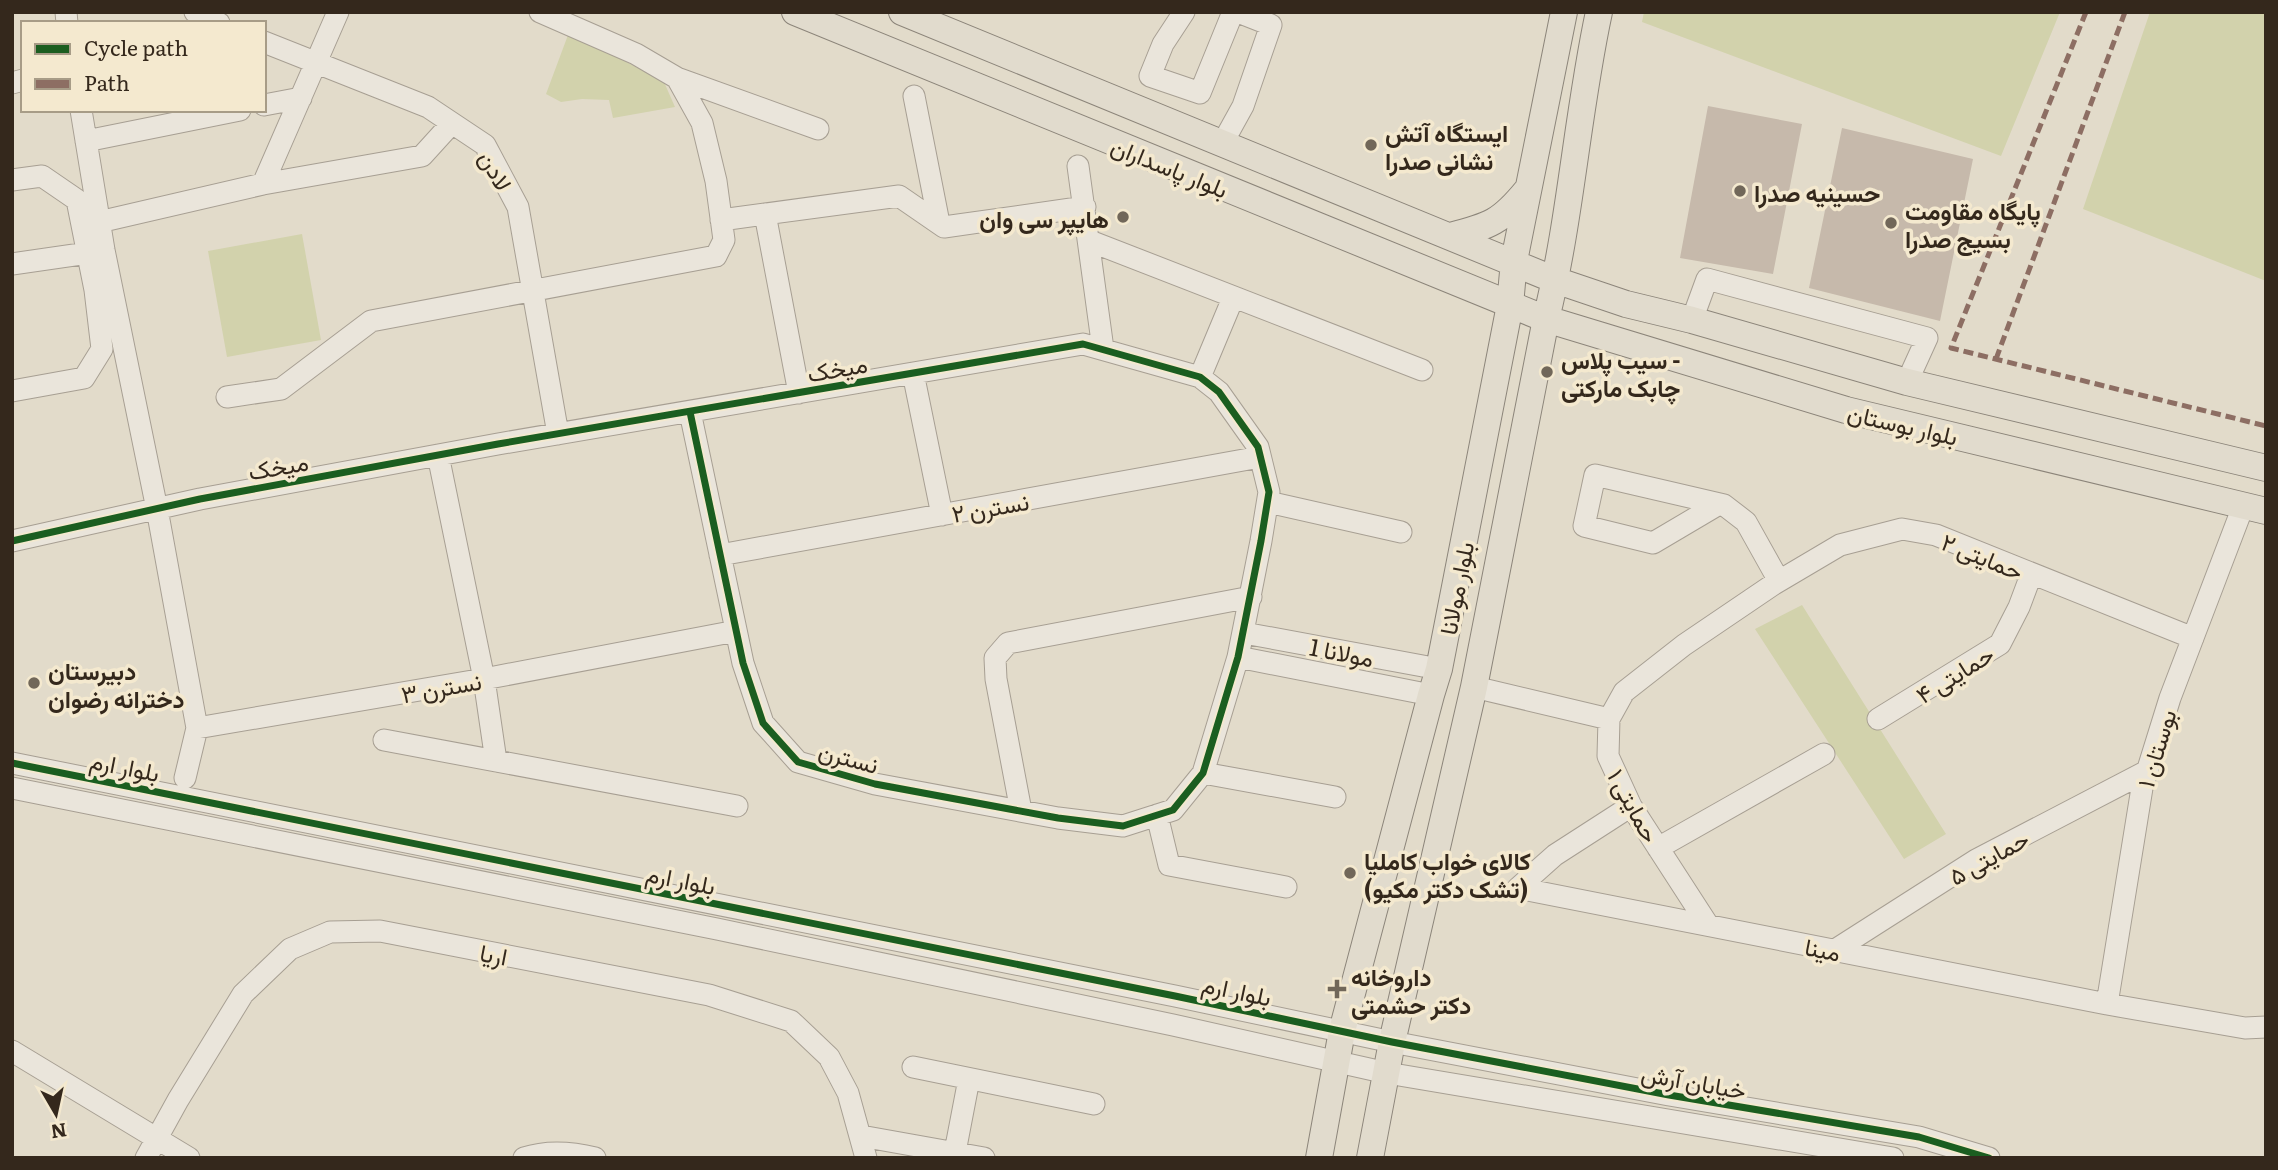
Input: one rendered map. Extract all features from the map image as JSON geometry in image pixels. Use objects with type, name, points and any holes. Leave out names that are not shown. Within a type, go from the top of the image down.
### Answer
[{"type":"main road","name":"بلوار پاسداران","points":[[795,12],[1546,319]]},
{"type":"main road","name":"بلوار پاسداران","points":[[902,12],[1555,280]]},
{"type":"main road","name":"بلوار مولانا","points":[[1319,1158],[1342,1031],[1439,669],[1510,305],[1514,261],[1564,12]]},
{"type":"main road","name":"بلوار مولانا","points":[[1370,1158],[1392,1042],[1474,687],[1555,280],[1590,53],[1599,12]]},
{"type":"main road","points":[[1450,236],[1490,224],[1508,214],[1529,189]]},
{"type":"main road","name":"بلوار بوستان","points":[[1555,280],[1626,304],[1692,320],[1906,382],[2266,468]]},
{"type":"main road","name":"بلوار بوستان","points":[[1546,319],[1846,410],[2255,508]]},
{"type":"street","points":[[195,12],[215,21]]},
{"type":"street","points":[[263,184],[338,12]]},
{"type":"street","points":[[540,12],[636,54],[677,78],[818,129]]},
{"type":"street","points":[[1184,12],[1163,44],[1150,76],[1200,93],[1235,12],[1271,25],[1243,106],[1222,144]]},
{"type":"street","name":"لادن","points":[[266,43],[428,107],[485,145],[518,207],[558,434]]},
{"type":"street","points":[[227,397],[281,389],[371,321],[716,256],[724,240],[716,181],[702,122],[677,78]]},
{"type":"street","points":[[914,96],[939,223]]},
{"type":"street","points":[[266,105],[301,98]]},
{"type":"street","points":[[12,391],[84,378],[102,349],[88,253],[86,141],[81,112]]},
{"type":"street","points":[[86,141],[230,112]]},
{"type":"street","points":[[99,222],[263,184],[422,156],[452,123]]},
{"type":"street","points":[[1078,166],[1103,349]]},
{"type":"street","points":[[12,180],[42,176],[86,198],[99,222],[157,509],[197,728],[185,778]]},
{"type":"street","points":[[722,220],[898,196],[944,227],[1084,207]]},
{"type":"street","points":[[765,214],[799,393]]},
{"type":"street","points":[[1090,241],[1422,370]]},
{"type":"street","points":[[12,264],[88,253]]},
{"type":"street","points":[[1692,320],[1707,279],[1927,338],[1906,382]]},
{"type":"street","points":[[1200,377],[1233,298]]},
{"type":"street","name":"میخک","points":[[12,541],[200,499],[439,455],[1083,344],[1200,377],[1219,393],[1258,447],[1269,492],[1244,633],[1203,773],[1165,812]]},
{"type":"street","points":[[94,361],[125,356]]},
{"type":"street","points":[[913,373],[942,515]]},
{"type":"street","name":"نسترن","points":[[690,412],[743,663],[763,723],[798,762],[875,785],[1123,826],[1165,812]]},
{"type":"street","points":[[439,455],[484,679],[496,761]]},
{"type":"street","name":"نسترن ۲","points":[[720,555],[1260,457]]},
{"type":"street","points":[[1474,687],[1609,719],[1624,692],[1684,645],[1777,582],[1746,522],[1724,505],[1595,475],[1584,526],[1653,543],[1719,504]]},
{"type":"street","points":[[1268,502],[1401,532]]},
{"type":"street","name":"بوستان ۱","points":[[2107,1004],[2147,771],[2170,698],[2193,638],[2255,508]]},
{"type":"street","name":"حمایتی ۲","points":[[1777,582],[1840,545],[1902,529],[1936,535],[2193,638]]},
{"type":"street","name":"حمایتی ۴","points":[[1878,719],[2000,644],[2031,575]]},
{"type":"street","points":[[1021,811],[996,679],[995,658],[1008,643],[1251,597]]},
{"type":"street","name":"نسترن ۳","points":[[197,728],[484,679],[736,631]]},
{"type":"street","name":"مولانا 1","points":[[1244,633],[1439,669]]},
{"type":"street","name":"مولانا 1","points":[[1238,657],[1431,695]]},
{"type":"street","name":"حمایتی ۱","points":[[1609,719],[1608,755],[1631,806],[1707,925]]},
{"type":"street","points":[[384,740],[737,806]]},
{"type":"street","points":[[1658,848],[1824,754]]},
{"type":"street","name":"بلوار ارم","points":[[12,762],[1392,1042]]},
{"type":"street","name":"حمایتی ۵","points":[[1835,950],[1976,860],[2147,771]]},
{"type":"street","points":[[1203,773],[1335,797]]},
{"type":"street","name":"بلوار ارم","points":[[12,788],[717,929],[1387,1073]]},
{"type":"street","name":"مینا","points":[[1631,806],[1555,855],[1518,888],[2107,1004],[2245,1028],[2266,1027]]},
{"type":"street","points":[[1165,812],[1170,865],[1286,887]]},
{"type":"street","name":"اریا","points":[[146,1158],[243,994],[290,950],[330,932],[380,931],[709,995],[791,1021],[829,1057],[848,1093],[866,1158]]},
{"type":"street","name":"خیابان آرش","points":[[1392,1042],[1669,1095],[1919,1138],[1989,1158]]},
{"type":"street","points":[[12,1051],[189,1158]]},
{"type":"street","points":[[913,1067],[1094,1104]]},
{"type":"street","name":"خیابان آرش","points":[[1387,1073],[1893,1158]]},
{"type":"street","points":[[955,1152],[969,1079]]},
{"type":"street","points":[[1663,1120],[1669,1095]]},
{"type":"street","points":[[861,1136],[984,1158]]},
{"type":"street","points":[[524,1158],[541,1152],[595,1158]]},
{"type":"green space","points":[[1644,12],[2060,12],[2001,156],[1642,22]]},
{"type":"green space","points":[[2150,12],[2266,12],[2266,281],[2083,209]]},
{"type":"green space","points":[[568,35],[602,49],[664,82],[675,107],[613,118],[609,100],[582,99],[561,102],[546,94]]},
{"type":"green space","points":[[302,234],[321,340],[227,357],[208,251]]},
{"type":"green space","points":[[1802,605],[1946,834],[1904,859],[1755,629]]},
{"type":"building","name":"حسینیه صدرا","points":[[1708,106],[1802,124],[1773,274],[1680,258]]},
{"type":"building","name":"پایگاه مقاومت بسیج صدرا","points":[[1842,128],[1973,159],[1940,321],[1809,288]]},
{"type":"marked path","points":[[2086,12],[1951,348],[2266,426]]},
{"type":"marked path","points":[[1996,359],[2125,12]]},
{"type":"cycle path","points":[[12,541],[200,499],[498,444],[1083,344],[1200,377],[1219,392],[1258,447],[1269,492],[1261,541],[1238,657],[1203,773],[1173,810],[1123,826],[1058,818],[875,784],[798,762],[763,723],[743,663],[690,412]]},
{"type":"cycle path","points":[[12,763],[1392,1042],[1669,1095],[1919,1137],[1989,1158]]},
{"type":"place","name":"ایستگاه آتش نشانی صدرا","points":[[1371,145]]},
{"type":"place","name":"حسینیه صدرا","points":[[1740,191]]},
{"type":"place","name":"هایپر سی وان","points":[[1123,217]]},
{"type":"place","name":"پایگاه مقاومت بسیج صدرا","points":[[1891,223]]},
{"type":"place","name":"سیب پلاس - چابک مارکتی","points":[[1547,372]]},
{"type":"place","name":"دبیرستان دخترانه رضوان","points":[[34,683]]},
{"type":"place","name":"کالای خواب کاملیا (تشک دکتر مکیو)","points":[[1350,873]]},
{"type":"place","name":"داروخانه دکتر حشمتی","points":[[1337,989]]}]
